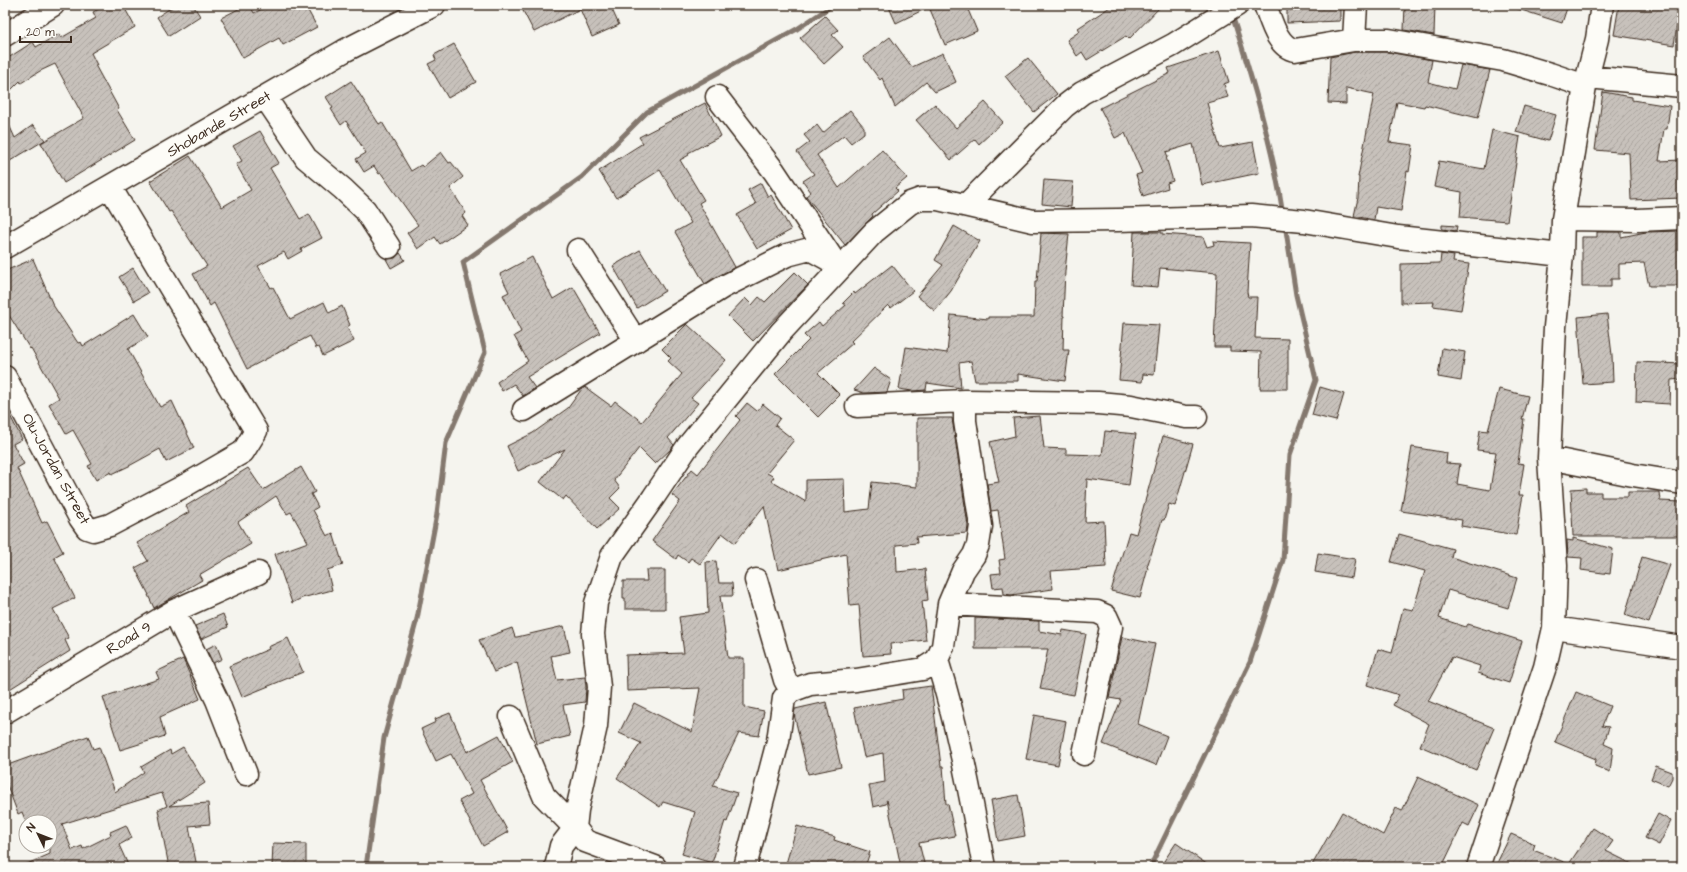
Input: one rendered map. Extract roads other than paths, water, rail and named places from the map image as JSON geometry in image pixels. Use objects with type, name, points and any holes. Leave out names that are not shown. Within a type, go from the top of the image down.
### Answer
[{"type":"street","points":[[7,28],[52,5]]},
{"type":"street","name":"Shobande Street","points":[[5,247],[344,51],[434,5]]},
{"type":"street","points":[[966,205],[1065,106],[1082,93],[1173,45],[1237,5]]},
{"type":"street","points":[[1264,5],[1280,40],[1289,49],[1295,50],[1354,40],[1389,40],[1503,60],[1587,82],[1682,86]]},
{"type":"street","points":[[1354,40],[1356,5]]},
{"type":"street","points":[[1478,867],[1545,667],[1554,628],[1556,566],[1549,458],[1555,327],[1562,255],[1562,219],[1602,5]]},
{"type":"street","points":[[265,97],[306,158],[343,189],[365,210],[388,247]]},
{"type":"street","points":[[717,97],[774,171],[839,268]]},
{"type":"street","name":"Olu-Jordan Street","points":[[5,378],[80,518],[87,528],[93,530],[100,529],[186,485],[243,452],[256,431],[110,187]]},
{"type":"street","points":[[556,867],[561,846],[575,828],[577,810],[596,726],[599,688],[593,634],[596,602],[612,556],[688,446],[780,332],[874,232],[910,203],[921,199],[938,199],[1033,221],[1251,216],[1304,221],[1398,237],[1562,255]]},
{"type":"street","points":[[1562,219],[1638,220],[1682,218]]},
{"type":"street","points":[[524,410],[636,342],[723,286],[787,255],[810,249],[830,260],[839,268]]},
{"type":"street","points":[[578,250],[636,342]]},
{"type":"street","points":[[857,406],[965,401],[1047,404],[1098,403],[1131,406],[1186,417],[1196,417]]},
{"type":"street","points":[[965,401],[965,421],[981,526],[978,545],[974,555],[963,571],[949,604],[943,646],[938,660],[946,688],[972,803],[984,867]]},
{"type":"street","points":[[1549,458],[1682,483]]},
{"type":"street","name":"Road 9","points":[[5,712],[174,611],[258,573]]},
{"type":"street","points":[[756,580],[785,680],[791,690]]},
{"type":"street","points":[[949,604],[1098,612],[1106,616],[1111,627],[1084,754]]},
{"type":"street","points":[[174,611],[217,700],[246,774]]},
{"type":"street","points":[[1554,628],[1682,647]]},
{"type":"street","points":[[745,867],[778,741],[784,698],[791,690],[810,684],[856,680],[923,669],[938,660]]},
{"type":"street","points":[[511,717],[544,796],[575,828],[579,835],[585,841],[655,867]]},
{"type":"waterway","points":[[366,867],[384,738],[417,619],[437,514],[446,443],[485,352],[463,262],[582,177],[647,112],[797,29],[833,5]]},
{"type":"waterway","points":[[1232,15],[1268,139],[1283,214]]},
{"type":"waterway","points":[[1150,867],[1250,662],[1283,560],[1290,455],[1316,380],[1296,295],[1285,224]]}]
